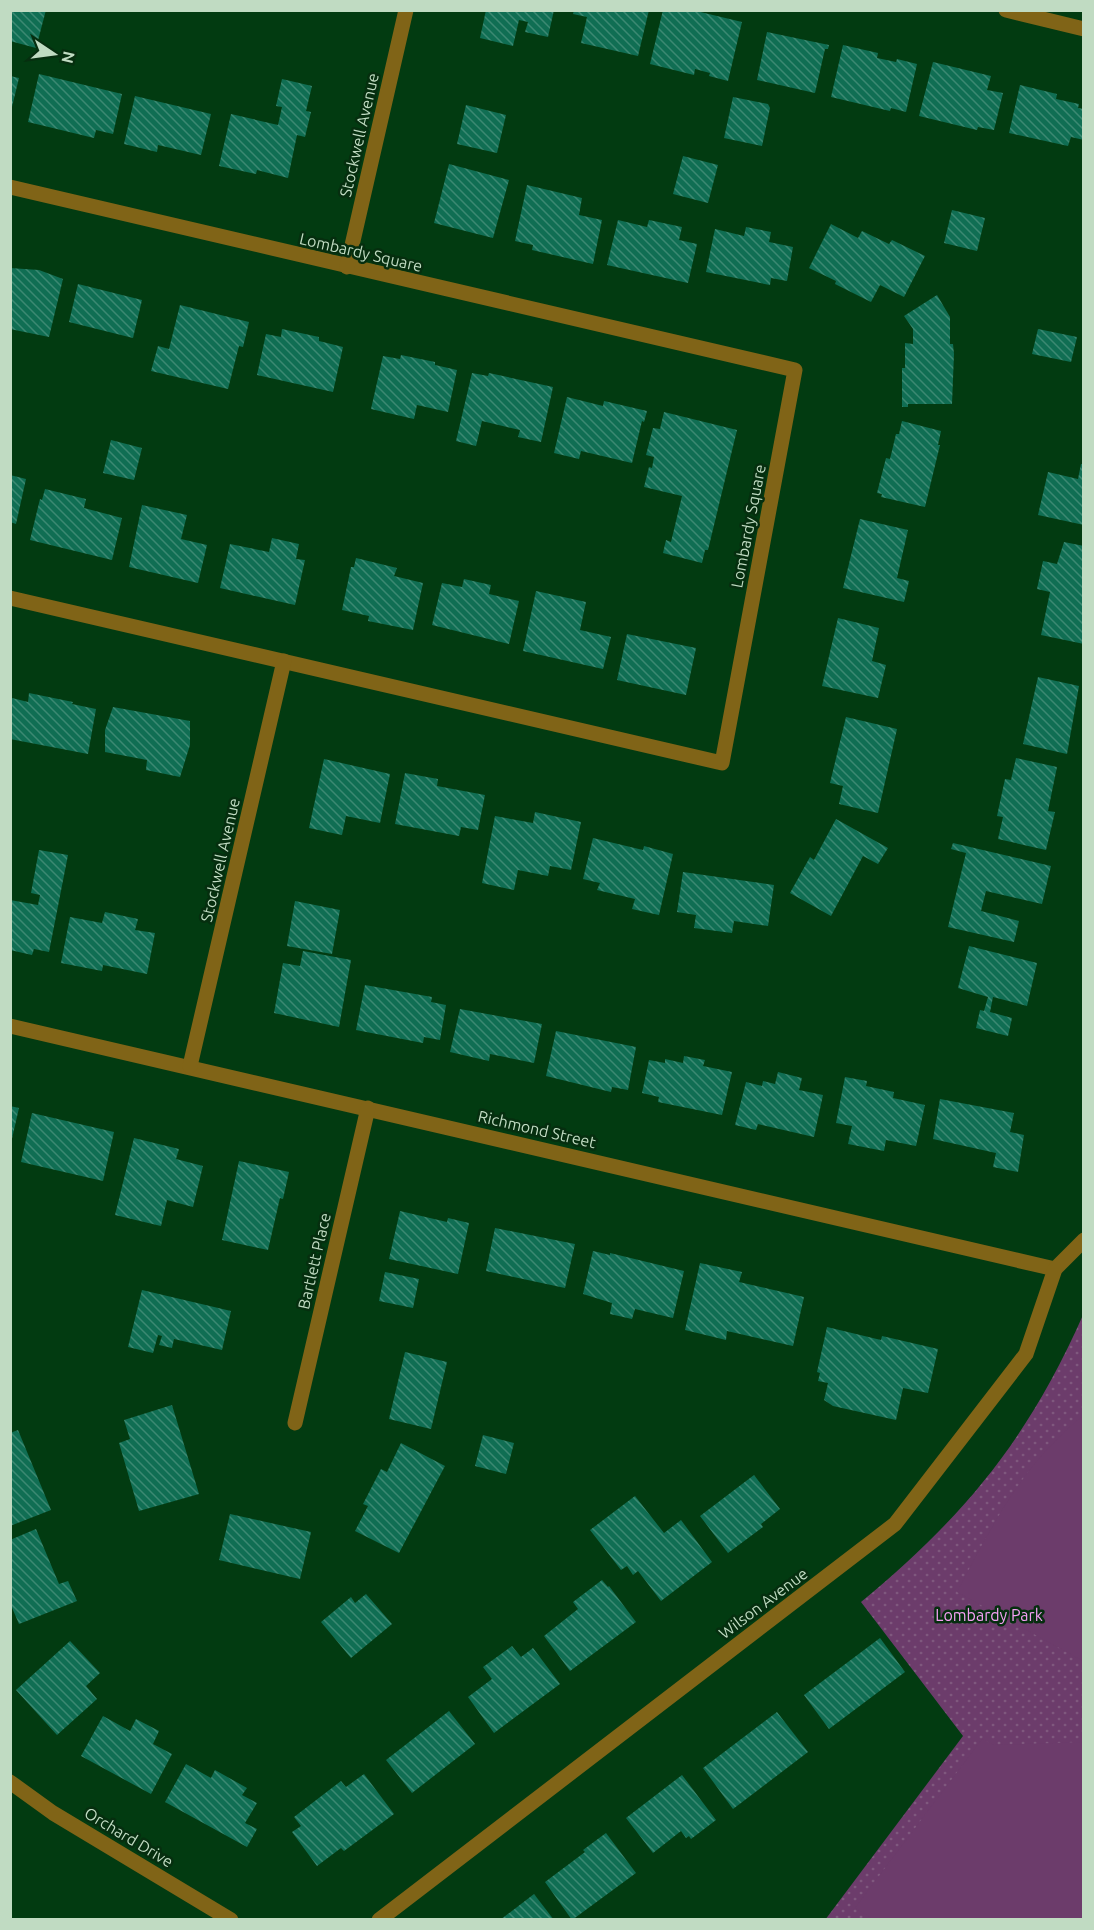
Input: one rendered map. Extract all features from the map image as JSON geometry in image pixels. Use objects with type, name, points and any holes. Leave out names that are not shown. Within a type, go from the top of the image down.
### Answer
[{"type":"street","name":"Stockwell Avenue","points":[[347,267],[406,10]]},
{"type":"street","points":[[1006,10],[1083,29]]},
{"type":"street","name":"Lombardy Square","points":[[10,187],[795,370],[722,763],[10,598]]},
{"type":"street","name":"Stockwell Avenue","points":[[190,1066],[284,661]]},
{"type":"street","name":"Richmond Street","points":[[10,1026],[190,1066],[1055,1269]]},
{"type":"street","name":"Bartlett Place","points":[[295,1423],[368,1108]]},
{"type":"street","name":"Wilson Avenue","points":[[379,1920],[896,1524],[1026,1354],[1055,1269],[1082,1243]]},
{"type":"street","name":"Orchard Drive","points":[[10,1782],[53,1813],[231,1920]]},
{"type":"green space","name":"Lombardy Park","points":[[1083,1315],[1083,1919],[825,1920],[963,1736],[861,1602],[932,1538],[990,1473],[1040,1400]]},
{"type":"green space","points":[[1083,1416],[1083,1661],[957,1592],[996,1520],[1026,1475],[1062,1434]]},
{"type":"green space","points":[[982,1739],[994,1745],[1083,1742],[1083,1919],[875,1920],[855,1908]]},
{"type":"building","points":[[10,10],[46,10],[36,48],[10,41]]},
{"type":"building","points":[[486,10],[554,10],[548,37],[525,32],[528,22],[519,20],[513,46],[480,38]]},
{"type":"building","points":[[574,10],[649,10],[638,56],[581,43],[587,17],[573,14]]},
{"type":"building","points":[[663,10],[692,10],[742,22],[728,81],[695,69],[694,75],[650,64]]},
{"type":"building","points":[[767,32],[829,45],[828,49],[825,49],[815,93],[757,80]]},
{"type":"building","points":[[843,45],[878,53],[877,58],[896,62],[897,59],[917,64],[906,112],[891,108],[890,111],[831,97]]},
{"type":"building","points":[[933,62],[991,76],[987,90],[1003,93],[994,130],[978,127],[977,130],[919,116]]},
{"type":"building","points":[[39,74],[122,94],[113,134],[96,130],[94,138],[28,122]]},
{"type":"building","points":[[10,76],[19,78],[11,111],[10,111]]},
{"type":"building","points":[[282,79],[312,86],[306,111],[311,112],[305,137],[297,135],[288,178],[257,170],[256,174],[219,166],[231,114],[278,125],[282,107],[276,106]]},
{"type":"building","points":[[1020,85],[1057,94],[1056,99],[1079,104],[1078,108],[1084,109],[1084,140],[1071,137],[1068,146],[1009,133]]},
{"type":"building","points":[[135,96],[211,114],[201,155],[158,145],[157,152],[124,144]]},
{"type":"building","points":[[733,97],[768,104],[770,108],[762,146],[724,138]]},
{"type":"building","points":[[466,105],[506,115],[497,153],[457,144]]},
{"type":"building","points":[[683,156],[718,165],[708,203],[673,194]]},
{"type":"building","points":[[449,164],[509,180],[493,238],[434,223]]},
{"type":"building","points":[[527,185],[582,198],[579,215],[602,220],[593,264],[532,250],[533,245],[515,241]]},
{"type":"building","points":[[952,210],[985,218],[977,251],[944,243]]},
{"type":"building","points":[[618,220],[647,227],[649,220],[682,227],[679,240],[697,244],[688,283],[607,265]]},
{"type":"building","points":[[831,224],[858,238],[862,231],[889,244],[892,240],[925,256],[904,297],[880,285],[871,302],[809,268]]},
{"type":"building","points":[[746,227],[771,232],[769,242],[793,247],[787,281],[771,278],[770,285],[706,272],[715,229],[744,236]]},
{"type":"building","points":[[10,268],[39,270],[63,279],[49,337],[10,329]]},
{"type":"building","points":[[78,284],[142,300],[133,338],[69,322]]},
{"type":"building","points":[[937,295],[950,317],[950,344],[953,344],[954,354],[952,404],[908,404],[908,407],[902,407],[902,368],[905,368],[905,343],[913,344],[913,329],[904,316]]},
{"type":"building","points":[[180,305],[249,322],[243,347],[239,346],[228,389],[151,371],[158,346],[169,349]]},
{"type":"building","points":[[282,329],[319,337],[319,341],[343,347],[333,392],[257,375],[266,334],[281,337]]},
{"type":"building","points":[[1038,329],[1077,337],[1071,362],[1032,354]]},
{"type":"building","points":[[401,355],[435,362],[435,365],[457,370],[448,412],[417,405],[414,419],[371,409],[383,356],[400,359]]},
{"type":"building","points":[[472,373],[488,376],[489,373],[553,387],[541,442],[518,437],[520,430],[482,421],[476,446],[456,441]]},
{"type":"building","points":[[567,397],[603,406],[604,401],[647,411],[644,422],[642,421],[632,463],[581,451],[579,459],[554,453]]},
{"type":"building","points":[[664,412],[737,430],[708,550],[705,550],[702,563],[663,553],[666,540],[671,542],[682,496],[644,487],[654,457],[646,455],[653,428],[660,429]]},
{"type":"building","points":[[902,421],[941,431],[938,445],[940,445],[925,507],[881,497],[882,494],[877,493],[886,458],[890,459],[896,434],[899,434]]},
{"type":"building","points":[[111,440],[142,448],[134,480],[103,473]]},
{"type":"building","points":[[1081,464],[1084,464],[1084,525],[1038,515],[1048,472],[1078,479]]},
{"type":"building","points":[[10,475],[26,479],[16,524],[10,522]]},
{"type":"building","points":[[45,489],[86,499],[84,508],[122,518],[112,560],[30,540],[40,499],[42,500]]},
{"type":"building","points":[[142,505],[187,515],[181,539],[207,545],[198,583],[129,567]]},
{"type":"building","points":[[860,519],[908,530],[897,578],[909,581],[904,602],[843,588]]},
{"type":"building","points":[[272,538],[299,544],[296,559],[305,560],[295,605],[220,588],[230,544],[269,552]]},
{"type":"building","points":[[1064,542],[1084,546],[1084,644],[1041,635],[1050,592],[1037,589],[1043,561],[1057,564]]},
{"type":"building","points":[[356,558],[397,568],[394,576],[423,583],[413,630],[368,621],[369,616],[342,610],[351,567],[354,567]]},
{"type":"building","points":[[464,579],[491,585],[489,594],[519,601],[509,644],[432,625],[442,583],[462,587]]},
{"type":"building","points":[[536,591],[586,602],[580,630],[611,637],[603,669],[523,651]]},
{"type":"building","points":[[838,618],[879,628],[872,661],[886,665],[878,698],[822,686]]},
{"type":"building","points":[[627,634],[696,648],[686,695],[617,680]]},
{"type":"building","points":[[1038,677],[1079,686],[1067,754],[1023,744]]},
{"type":"building","points":[[29,693],[96,709],[88,754],[10,739],[12,698],[28,702]]},
{"type":"building","points":[[113,707],[190,721],[190,745],[180,777],[146,770],[147,760],[105,752],[105,730]]},
{"type":"building","points":[[846,717],[897,729],[878,813],[839,804],[843,786],[830,783]]},
{"type":"building","points":[[1016,758],[1057,767],[1048,811],[1055,812],[1046,850],[998,839],[1003,817],[997,816],[1005,779],[1011,780]]},
{"type":"building","points":[[324,759],[390,774],[380,823],[346,816],[342,835],[309,828]]},
{"type":"building","points":[[405,773],[438,779],[437,786],[485,795],[478,830],[461,827],[459,836],[395,824]]},
{"type":"building","points":[[535,812],[581,822],[571,870],[550,866],[548,876],[518,870],[514,890],[482,883],[495,816],[533,823]]},
{"type":"building","points":[[836,819],[888,848],[878,864],[863,856],[831,916],[790,893],[810,857],[814,860]]},
{"type":"building","points":[[593,838],[643,850],[644,846],[673,854],[659,915],[632,909],[635,899],[597,890],[600,883],[583,879]]},
{"type":"building","points":[[953,843],[1051,866],[1042,904],[986,891],[981,911],[1019,921],[1014,942],[948,927],[966,853],[951,849]]},
{"type":"building","points":[[39,850],[68,855],[49,952],[34,949],[32,955],[10,950],[10,900],[38,905],[40,895],[31,893]]},
{"type":"building","points":[[683,872],[774,885],[768,926],[734,921],[732,933],[694,928],[696,915],[677,912]]},
{"type":"building","points":[[295,901],[340,910],[332,954],[287,946]]},
{"type":"building","points":[[105,912],[138,919],[135,930],[155,933],[147,974],[103,965],[102,971],[61,963],[70,917],[102,923]]},
{"type":"building","points":[[969,946],[1037,963],[1027,1006],[993,997],[990,1012],[1012,1018],[1008,1036],[976,1028],[980,1010],[984,1011],[988,997],[958,988]]},
{"type":"building","points":[[303,951],[351,960],[339,1027],[274,1013],[283,963],[300,966]]},
{"type":"building","points":[[365,985],[432,997],[431,1002],[446,1005],[440,1040],[424,1037],[423,1043],[356,1030]]},
{"type":"building","points":[[460,1009],[542,1024],[534,1063],[490,1054],[489,1061],[450,1052]]},
{"type":"building","points":[[556,1031],[636,1047],[628,1090],[612,1087],[611,1092],[546,1076]]},
{"type":"building","points":[[684,1056],[705,1060],[703,1066],[732,1072],[722,1115],[658,1102],[659,1097],[642,1093],[649,1060],[665,1063],[665,1059],[683,1063]]},
{"type":"building","points":[[778,1072],[802,1078],[799,1090],[823,1095],[814,1137],[758,1124],[756,1130],[735,1125],[746,1082],[762,1086],[763,1081],[775,1084]]},
{"type":"building","points":[[845,1077],[867,1081],[866,1086],[894,1092],[893,1098],[925,1105],[916,1146],[886,1140],[884,1151],[848,1144],[852,1126],[836,1123]]},
{"type":"building","points":[[940,1099],[1014,1113],[1010,1132],[1024,1135],[1018,1172],[993,1167],[996,1153],[933,1139]]},
{"type":"building","points":[[10,1106],[19,1108],[11,1143],[10,1143]]},
{"type":"building","points":[[32,1113],[114,1132],[103,1181],[21,1162]]},
{"type":"building","points":[[134,1138],[179,1149],[176,1159],[203,1166],[193,1207],[167,1200],[161,1226],[115,1215]]},
{"type":"building","points":[[239,1161],[289,1172],[283,1199],[280,1198],[268,1250],[222,1240]]},
{"type":"building","points":[[400,1211],[447,1222],[448,1218],[469,1223],[458,1274],[389,1259]]},
{"type":"building","points":[[495,1228],[575,1244],[565,1288],[486,1271]]},
{"type":"building","points":[[593,1251],[684,1271],[673,1318],[635,1309],[632,1319],[610,1314],[612,1303],[583,1294]]},
{"type":"building","points":[[700,1263],[742,1272],[739,1282],[804,1297],[793,1346],[727,1331],[726,1340],[685,1330]]},
{"type":"building","points":[[385,1272],[419,1279],[413,1308],[379,1301]]},
{"type":"building","points":[[142,1290],[231,1311],[222,1350],[174,1339],[172,1348],[159,1345],[162,1336],[158,1335],[153,1353],[128,1347]]},
{"type":"building","points":[[827,1327],[881,1340],[882,1336],[938,1349],[928,1393],[903,1388],[896,1420],[833,1406],[824,1400],[828,1383],[818,1381],[820,1373],[817,1372]]},
{"type":"building","points":[[405,1352],[447,1362],[431,1429],[389,1419]]},
{"type":"building","points":[[172,1405],[199,1494],[139,1511],[119,1443],[130,1439],[124,1420]]},
{"type":"building","points":[[18,1430],[51,1510],[10,1526],[10,1433]]},
{"type":"building","points":[[483,1435],[514,1443],[506,1474],[475,1466]]},
{"type":"building","points":[[401,1443],[445,1466],[399,1553],[355,1531],[368,1506],[363,1504],[381,1469],[387,1472]]},
{"type":"building","points":[[754,1475],[780,1509],[761,1524],[763,1527],[728,1553],[700,1516]]},
{"type":"building","points":[[635,1496],[664,1533],[681,1520],[712,1562],[661,1601],[638,1571],[633,1575],[627,1566],[621,1570],[590,1530]]},
{"type":"building","points":[[230,1514],[311,1532],[300,1579],[219,1560]]},
{"type":"building","points":[[36,1529],[59,1584],[68,1581],[77,1601],[19,1624],[10,1603],[10,1540]]},
{"type":"building","points":[[602,1580],[636,1622],[570,1671],[544,1636],[578,1609],[573,1602]]},
{"type":"building","points":[[366,1594],[392,1624],[351,1658],[321,1622],[351,1597],[355,1603]]},
{"type":"building","points":[[880,1638],[905,1672],[829,1729],[804,1695]]},
{"type":"building","points":[[70,1641],[100,1673],[86,1686],[97,1699],[57,1735],[16,1690]]},
{"type":"building","points":[[512,1646],[521,1657],[533,1648],[560,1684],[494,1733],[468,1697],[492,1679],[483,1667]]},
{"type":"building","points":[[449,1711],[475,1744],[412,1793],[386,1760]]},
{"type":"building","points":[[777,1712],[808,1752],[733,1809],[703,1768]]},
{"type":"building","points":[[103,1716],[130,1731],[136,1719],[159,1731],[153,1744],[172,1754],[151,1794],[81,1756]]},
{"type":"building","points":[[186,1764],[211,1778],[215,1770],[247,1788],[242,1795],[257,1803],[245,1823],[257,1829],[247,1847],[165,1802]]},
{"type":"building","points":[[364,1774],[394,1814],[344,1851],[341,1848],[317,1866],[292,1832],[301,1826],[294,1817],[341,1781],[346,1787]]},
{"type":"building","points":[[682,1775],[716,1820],[691,1839],[689,1836],[686,1838],[681,1831],[653,1853],[626,1818]]},
{"type":"building","points":[[606,1833],[636,1873],[572,1920],[545,1882]]},
{"type":"building","points":[[534,1894],[554,1920],[500,1920]]}]
